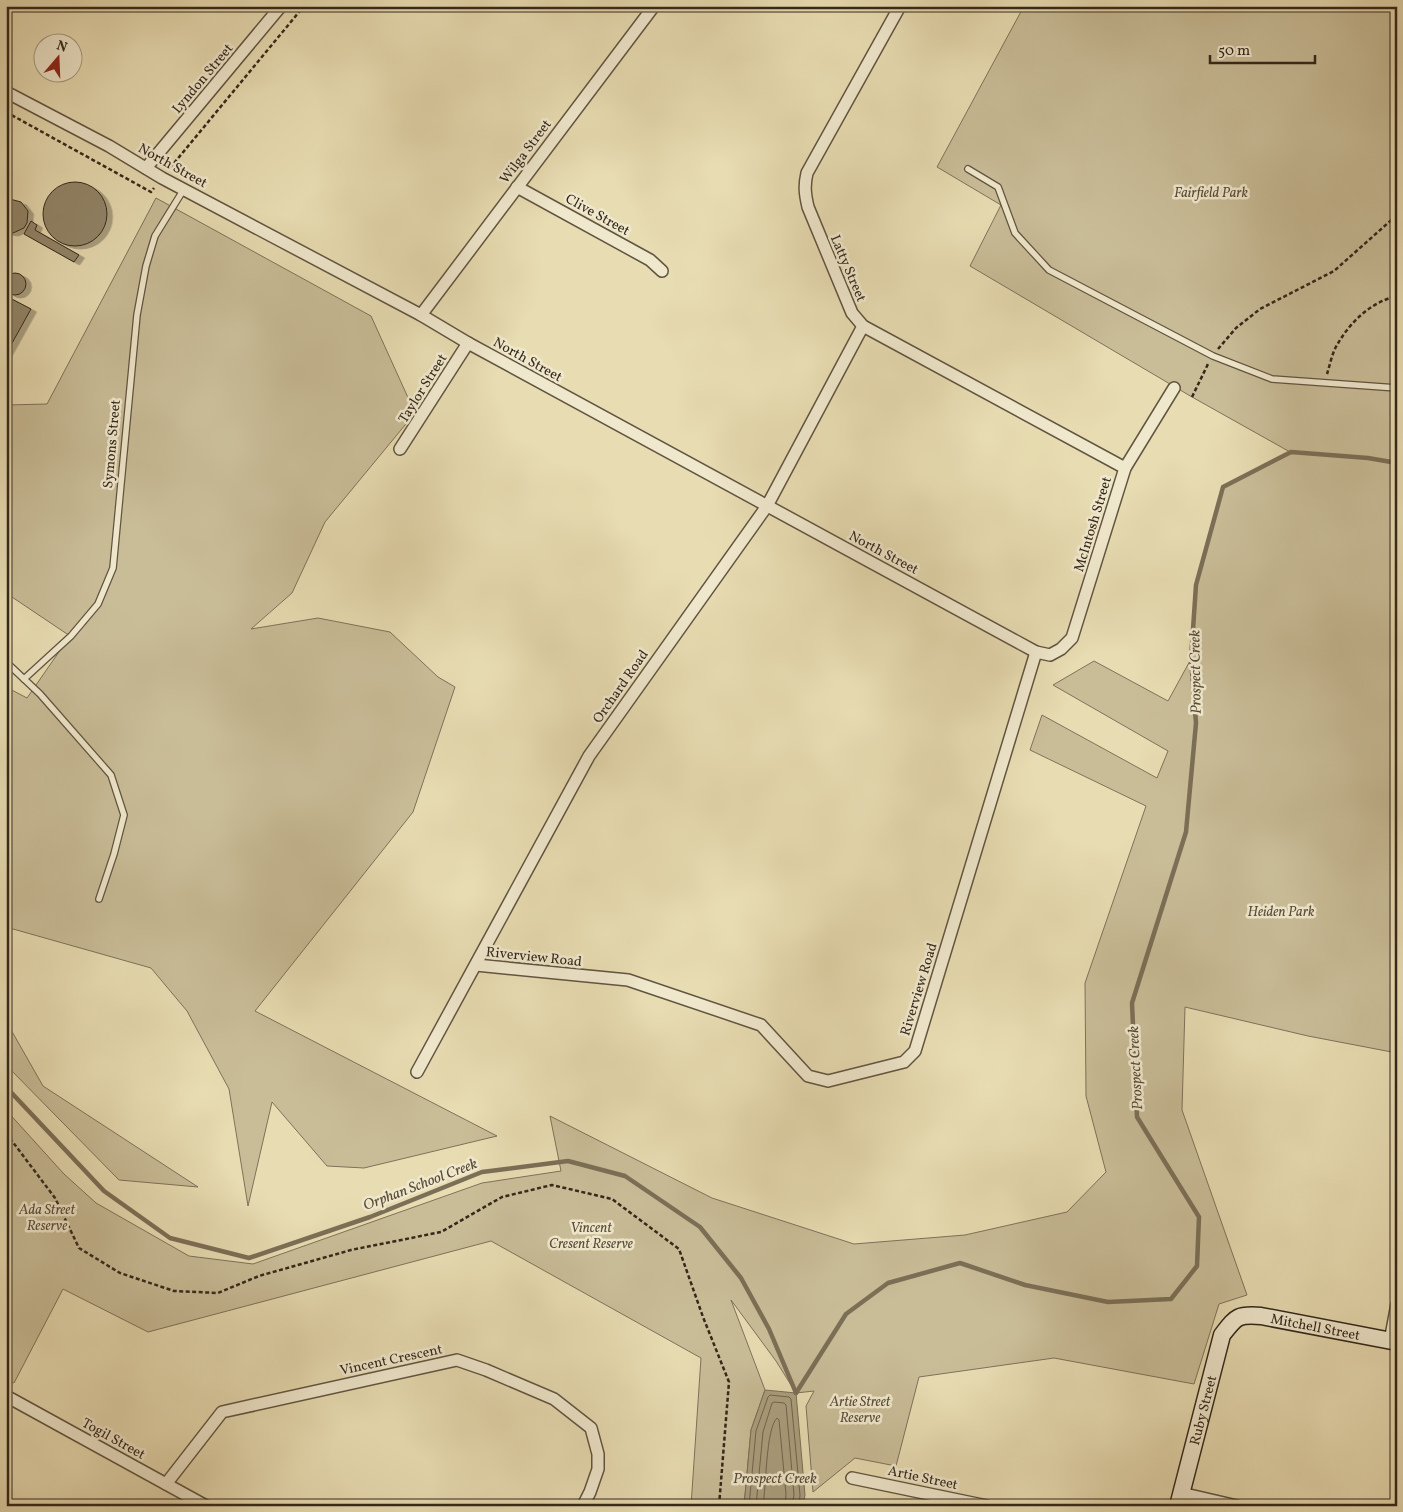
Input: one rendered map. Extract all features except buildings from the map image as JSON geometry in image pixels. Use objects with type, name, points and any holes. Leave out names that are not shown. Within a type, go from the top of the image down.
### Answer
[{"type":"street","name":"Lyndon Street","points":[[146,168],[281,6]]},
{"type":"street","name":"Wilga Street","points":[[421,315],[654,6]]},
{"type":"street","name":"Latty Street","points":[[900,6],[807,173],[805,182],[804,191],[814,224],[852,313],[863,326],[1125,468]]},
{"type":"street","name":"North Street","points":[[6,92],[421,315],[468,343],[1036,652]]},
{"type":"street","name":"Clive Street","points":[[517,187],[650,260],[662,271]]},
{"type":"street","name":"Orchard Road","points":[[417,1072],[589,756],[767,506],[863,326]]},
{"type":"street","name":"Taylor Street","points":[[400,449],[468,343]]},
{"type":"street","name":"McIntosh Street","points":[[1036,652],[1050,655],[1061,649],[1072,638],[1125,468],[1174,388]]},
{"type":"street","name":"Riverview Road","points":[[476,965],[628,980],[761,1026],[808,1076],[828,1081],[904,1062],[915,1051],[1036,652]]},
{"type":"street","points":[[1394,1342],[1397,1304]]},
{"type":"street","name":"Mitchell Street","points":[[1235,1319],[1247,1315],[1261,1316],[1394,1342]]},
{"type":"street","name":"Ruby Street","points":[[1179,1500],[1222,1335],[1235,1319]]},
{"type":"street","name":"Vincent Crescent","points":[[166,1484],[222,1412],[457,1360],[486,1370],[554,1399],[591,1428],[598,1454],[598,1470],[583,1506]]},
{"type":"street","name":"Togil Street","points":[[6,1396],[206,1506]]},
{"type":"street","name":"Artie Street","points":[[852,1478],[987,1506]]},
{"type":"street","points":[[1179,1500],[1238,1506]]},
{"type":"lane","points":[[968,169],[998,186],[1015,233],[1049,270],[1213,356],[1272,379],[1397,388]]},
{"type":"lane","name":"Symons Street","points":[[24,679],[70,636],[98,604],[113,568],[136,315],[146,266],[155,236],[184,189]]},
{"type":"lane","points":[[6,662],[40,694],[111,775],[124,815],[114,854],[99,899]]},
{"type":"path","points":[[177,160],[304,6]]},
{"type":"path","points":[[6,112],[151,192]]},
{"type":"path","points":[[1192,396],[1213,356],[1236,328],[1260,309],[1334,271],[1397,215]]},
{"type":"path","points":[[1324,383],[1337,345],[1358,316],[1387,298],[1397,296]]},
{"type":"path","points":[[6,1132],[55,1198],[79,1248],[120,1273],[174,1291],[218,1293],[259,1276],[342,1253],[441,1232],[502,1197],[552,1185],[612,1199],[679,1249],[728,1382],[719,1506]]},
{"type":"green space","points":[[1024,6],[1397,6],[1397,1053],[1308,1036],[1185,1007],[1182,1110],[1247,1295],[1219,1304],[1194,1384],[1054,1358],[919,1377],[896,1466],[855,1458],[813,1492],[806,1406],[814,1391],[796,1393],[776,1361],[731,1300],[765,1390],[751,1430],[744,1506],[691,1506],[701,1358],[491,1241],[148,1332],[63,1289],[14,1383],[6,1379],[6,1110],[64,1174],[96,1203],[189,1256],[253,1264],[482,1183],[561,1171],[550,1116],[712,1198],[854,1244],[965,1235],[1067,1212],[1106,1172],[1086,1096],[1085,983],[1146,806],[1030,750],[1042,715],[1157,778],[1168,751],[1053,685],[1094,661],[1168,701],[1191,659],[1196,585],[1223,487],[1290,452],[1192,397],[970,266],[1001,205],[937,167]]},
{"type":"green space","points":[[156,198],[371,316],[415,413],[325,522],[292,593],[251,629],[318,618],[390,632],[438,677],[455,687],[413,812],[255,1011],[497,1136],[364,1168],[327,1166],[272,1102],[248,1206],[229,1089],[187,1011],[151,968],[6,927],[6,687],[27,698],[70,636],[6,593],[6,405],[47,404]]},
{"type":"green space","points":[[6,1021],[43,1086],[198,1187],[119,1180],[6,1065]]},
{"type":"water","name":"Prospect Creek","points":[[765,1390],[796,1393],[805,1495],[803,1506],[744,1506],[751,1430]]},
{"type":"waterway","name":"Prospect Creek","points":[[796,1393],[846,1314],[888,1283],[960,1263],[1025,1285],[1108,1302],[1171,1299],[1197,1266],[1199,1217],[1137,1117],[1132,1003],[1186,832],[1196,723],[1191,659],[1196,585],[1223,487],[1291,452],[1368,458],[1397,463]]},
{"type":"waterway","name":"Orphan School Creek","points":[[6,1087],[104,1191],[170,1238],[249,1258],[370,1217],[482,1172],[568,1161],[625,1176],[700,1227],[741,1278],[769,1329],[796,1393]]},
{"type":"park label","name":"Fairfield Park","points":[[1211,192]]},
{"type":"park label","name":"Heiden Park","points":[[1281,911]]},
{"type":"park label","name":"Ada Street Reserve","points":[[47,1218]]},
{"type":"park label","name":"Vincent Cresent Reserve","points":[[591,1236]]},
{"type":"park label","name":"Artie Street Reserve","points":[[860,1409]]}]
